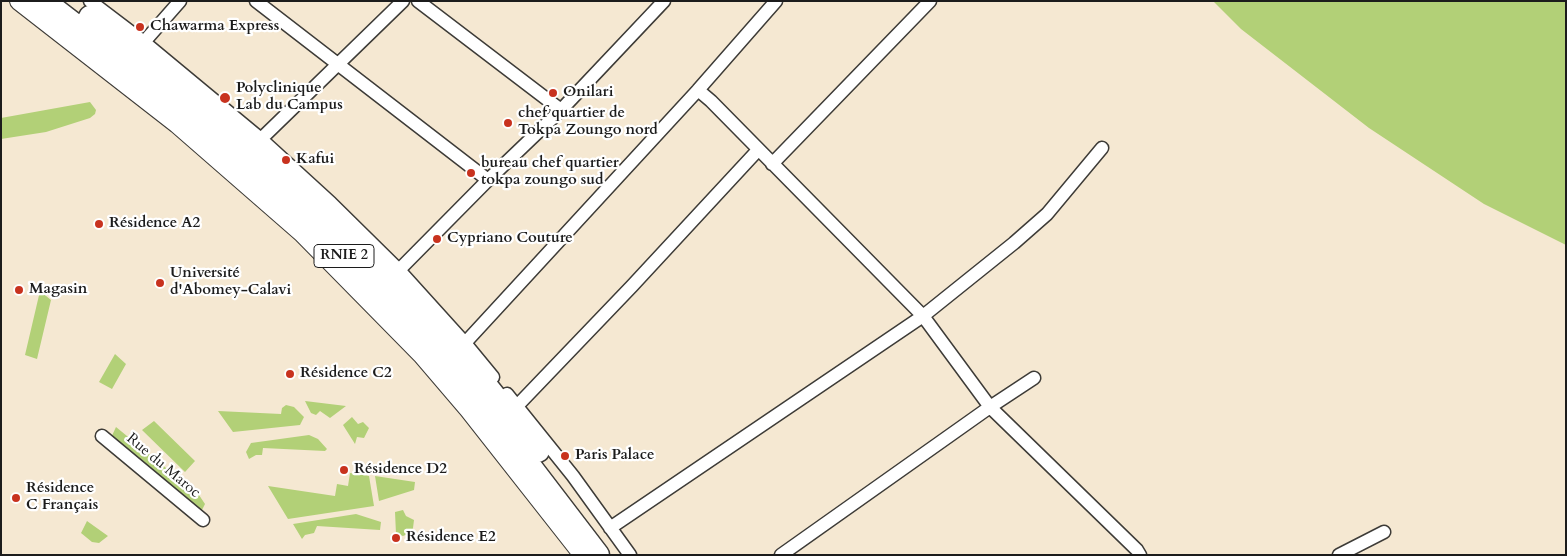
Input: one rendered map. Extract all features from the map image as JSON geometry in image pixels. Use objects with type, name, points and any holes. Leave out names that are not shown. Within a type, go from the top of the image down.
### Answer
[{"type":"highway","name":"RNIE 2","points":[[44,1],[137,54],[252,170],[372,283],[436,353],[517,449],[598,555]]},
{"type":"highway","name":"RNIE 2","points":[[69,1],[137,54],[256,153],[322,212],[387,275],[481,379],[535,447],[614,555]]},
{"type":"street","points":[[19,1],[177,124],[302,233],[422,355],[487,433],[583,555]]},
{"type":"street","points":[[90,1],[137,54],[261,139],[332,203],[399,270],[465,343],[517,406],[567,468],[630,555]]},
{"type":"street","points":[[137,54],[180,1]]},
{"type":"street","points":[[256,1],[488,180]]},
{"type":"street","points":[[261,139],[403,1]]},
{"type":"street","points":[[418,1],[561,110]]},
{"type":"street","points":[[399,270],[561,110],[664,1]]},
{"type":"street","points":[[465,343],[698,90],[776,1]]},
{"type":"street","points":[[772,164],[930,1]]},
{"type":"street","points":[[698,90],[923,316],[990,407],[1136,553]]},
{"type":"street","points":[[610,528],[923,316],[1014,243],[1046,214],[1102,148]]},
{"type":"street","points":[[517,406],[758,150]]},
{"type":"street","points":[[781,555],[1034,378]]},
{"type":"street","name":"Rue du Maroc","points":[[102,436],[203,520]]},
{"type":"street","points":[[1339,555],[1384,532]]},
{"type":"green space","points":[[1213,1],[1566,1],[1566,245],[1484,204],[1369,128],[1241,29]]},
{"type":"green space","points":[[90,102],[96,110],[95,114],[90,118],[46,132],[1,139],[1,118]]},
{"type":"green space","points":[[40,291],[51,300],[37,359],[25,355]]},
{"type":"green space","points":[[115,354],[126,364],[112,389],[99,382]]},
{"type":"green space","points":[[305,401],[346,406],[330,418],[320,411],[316,415],[311,413]]},
{"type":"green space","points":[[286,405],[294,407],[304,417],[300,425],[233,432],[218,411],[281,414],[282,408]]},
{"type":"green space","points":[[352,417],[358,424],[363,422],[369,428],[364,438],[357,437],[355,444],[343,425]]},
{"type":"green space","points":[[154,421],[195,461],[185,472],[142,430]]},
{"type":"green space","points":[[116,427],[199,495],[205,504],[201,512],[110,440]]},
{"type":"green space","points":[[309,435],[318,439],[327,449],[325,451],[263,448],[262,455],[256,455],[249,459],[246,452],[251,443]]},
{"type":"green space","points":[[350,473],[369,476],[374,506],[288,519],[268,486],[335,496],[337,484],[348,486]]},
{"type":"green space","points":[[375,476],[415,482],[414,490],[379,501]]},
{"type":"green space","points":[[403,510],[406,516],[414,520],[410,533],[403,536],[396,534],[395,512]]},
{"type":"green space","points":[[356,514],[381,522],[380,530],[317,526],[314,533],[305,535],[302,539],[293,524]]},
{"type":"green space","points":[[87,521],[108,536],[99,543],[92,542],[81,533]]},
{"type":"place","name":"Chawarma Express","points":[[140,27]]},
{"type":"place","name":"Onilari","points":[[553,93]]},
{"type":"place","name":"Polyclinique Lab du Campus","points":[[225,98]]},
{"type":"place","name":"chef quartier de Tokpa Zoungo nord","points":[[508,123]]},
{"type":"place","name":"Kafui","points":[[286,160]]},
{"type":"place","name":"bureau chef quartier tokpa zoungo sud","points":[[471,173]]},
{"type":"place","name":"Résidence A2","points":[[99,224]]},
{"type":"place","name":"Cypriano Couture","points":[[437,239]]},
{"type":"place","name":"Université d'Abomey-Calavi","points":[[160,283]]},
{"type":"place","name":"Magasin","points":[[19,290]]},
{"type":"place","name":"Résidence C2","points":[[290,374]]},
{"type":"place","name":"Paris Palace","points":[[565,456]]},
{"type":"place","name":"Résidence D2","points":[[344,470]]},
{"type":"place","name":"Résidence C Français","points":[[16,498]]},
{"type":"place","name":"Résidence E2","points":[[396,538]]}]
